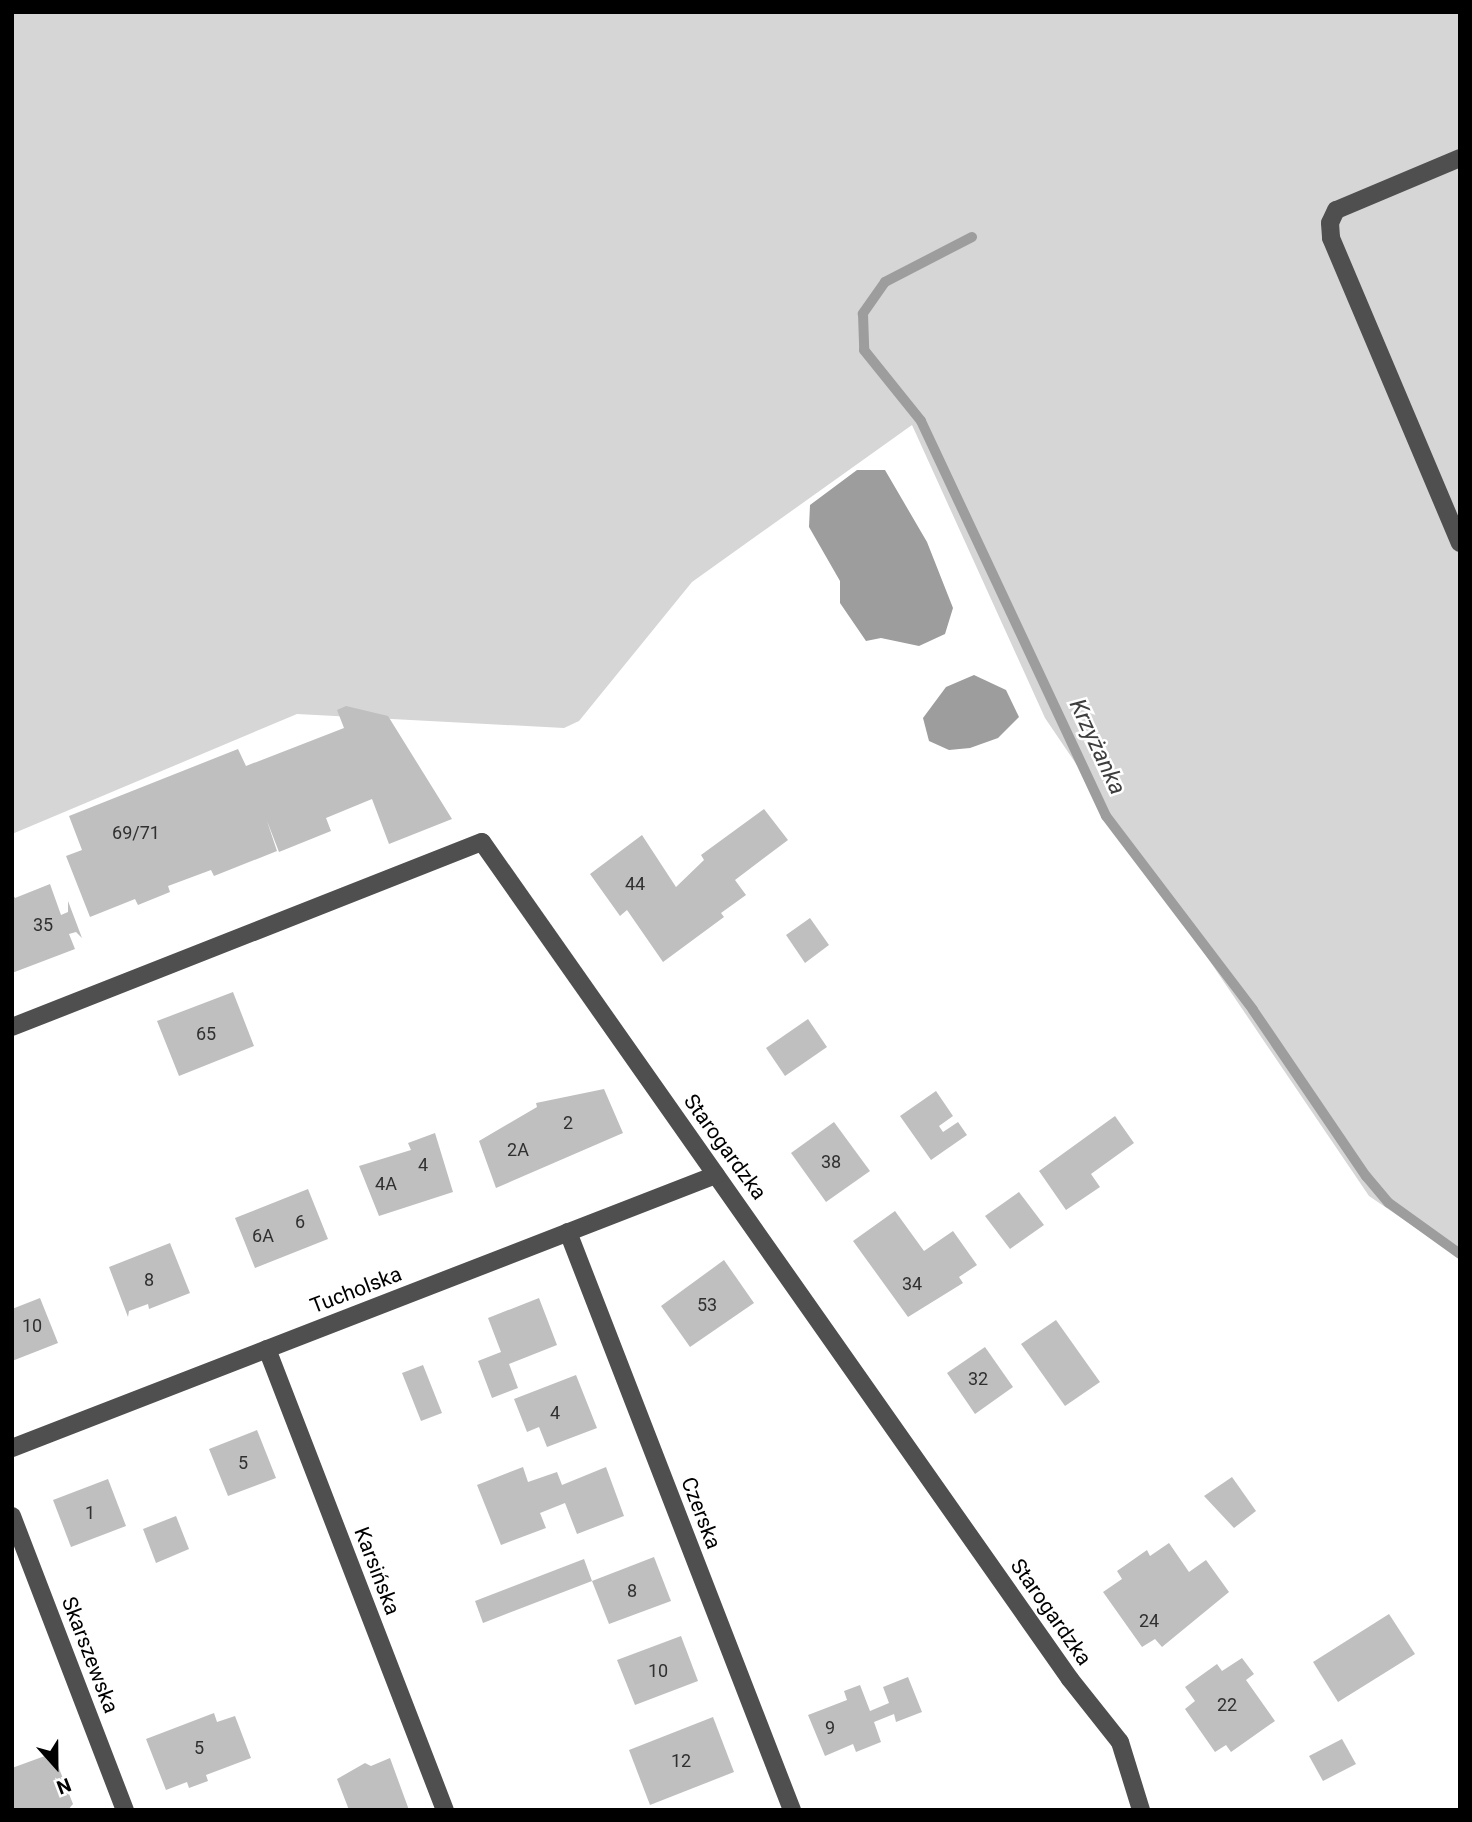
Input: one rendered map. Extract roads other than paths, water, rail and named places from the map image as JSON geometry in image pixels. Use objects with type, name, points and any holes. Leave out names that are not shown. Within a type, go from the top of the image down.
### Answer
[{"type":"street","points":[[1460,158],[1335,210],[1330,223],[1331,238],[1460,543]]},
{"type":"street","name":"Starogardzka","points":[[12,1027],[482,842],[1070,1679],[1120,1742],[1141,1810]]},
{"type":"street","name":"Tucholska","points":[[12,1448],[716,1175]]},
{"type":"street","name":"Czerska","points":[[568,1232],[792,1810]]},
{"type":"street","name":"Karsińska","points":[[267,1349],[445,1810]]},
{"type":"street","name":"Skarszewska","points":[[12,1516],[125,1810]]},
{"type":"waterway","name":"Krzyżanka","points":[[972,237],[885,282],[863,314],[864,350],[921,421],[1106,816],[1253,1010],[1366,1176],[1389,1203],[1460,1254]]}]
